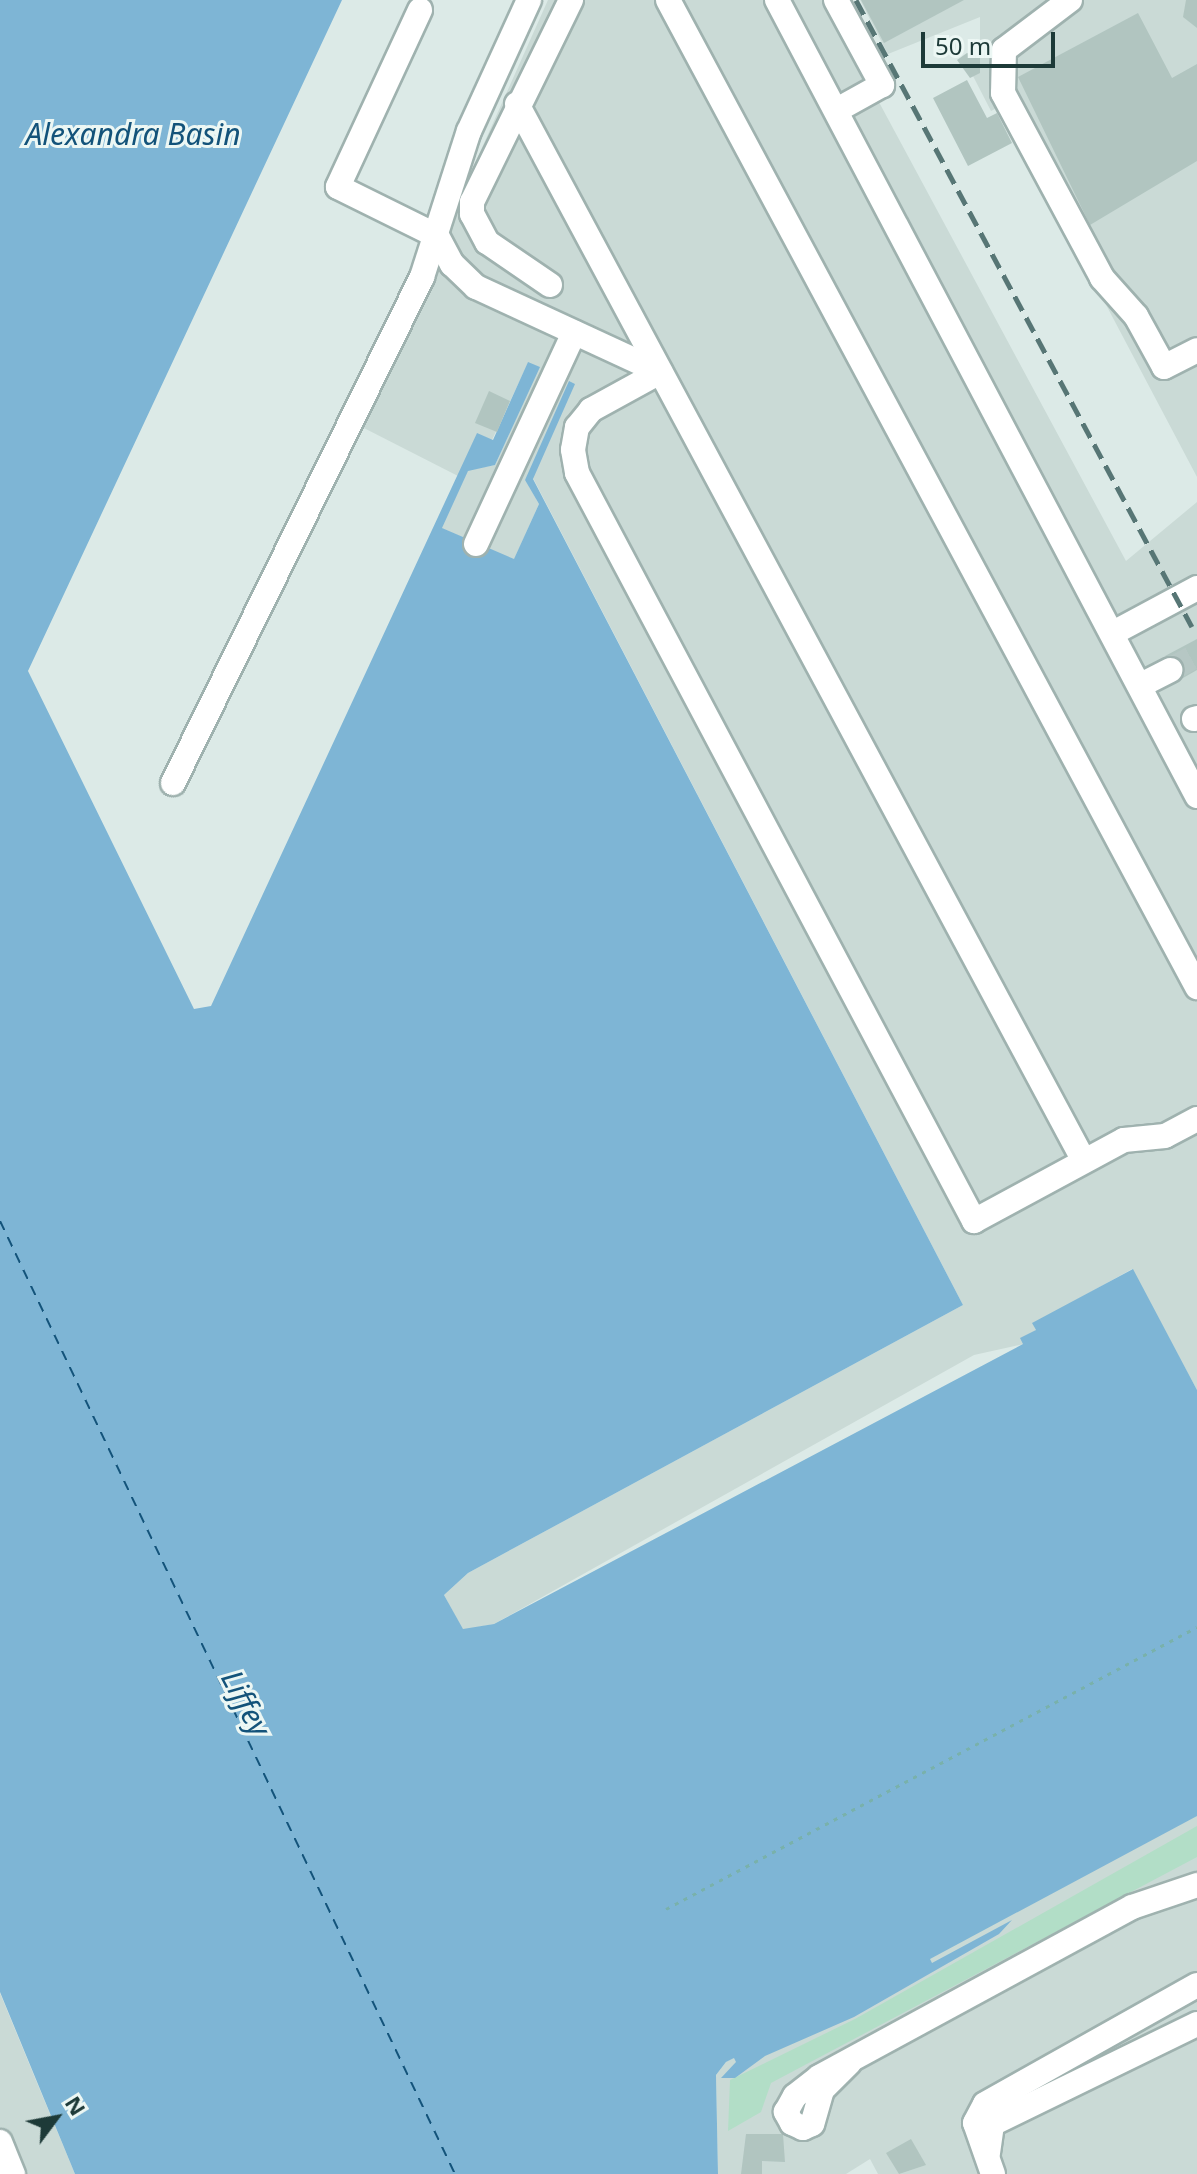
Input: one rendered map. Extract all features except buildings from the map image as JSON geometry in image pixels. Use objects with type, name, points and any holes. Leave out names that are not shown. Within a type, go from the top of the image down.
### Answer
[{"type":"lane","points":[[173,783],[422,277],[469,131],[529,0]]},
{"type":"lane","points":[[550,285],[487,242],[472,214],[476,189],[571,0]]},
{"type":"lane","points":[[668,0],[1197,987]]},
{"type":"lane","points":[[777,0],[1115,632],[1197,796]]},
{"type":"lane","points":[[836,0],[882,85],[837,110]]},
{"type":"lane","points":[[1070,0],[1004,50],[1003,93],[1102,278],[1136,316],[1164,367],[1197,350]]},
{"type":"lane","points":[[420,10],[338,187],[437,236],[452,264],[476,287],[660,372]]},
{"type":"lane","points":[[517,104],[1084,1161]]},
{"type":"lane","points":[[476,544],[574,333]]},
{"type":"lane","points":[[660,372],[591,410],[577,427],[573,450],[577,473],[974,1221],[1124,1140],[1165,1136],[1197,1119]]},
{"type":"lane","points":[[1115,632],[1197,588]]},
{"type":"lane","points":[[1141,685],[1170,670]]},
{"type":"lane","points":[[849,2063],[1197,1870]]},
{"type":"lane","points":[[1144,1902],[1197,1885]]},
{"type":"lane","points":[[990,2166],[975,2123],[985,2104],[1000,2092],[1197,1985]]},
{"type":"lane","points":[[990,2166],[992,2124],[1197,2024]]},
{"type":"lane","points":[[0,2142],[13,2174]]},
{"type":"path","points":[[666,1909],[1197,1627]]},
{"type":"shaded area","points":[[548,0],[824,0],[1126,561],[1197,502],[1197,1390],[1132,1269],[1033,1324],[1036,1330],[1024,1344],[974,1355],[494,1624],[463,1630],[444,1595],[468,1573],[963,1305],[533,478],[525,479],[539,504],[514,560],[441,528],[468,470],[495,465],[539,367],[528,363],[492,440],[477,434],[458,476],[358,425]]},
{"type":"shaded area","points":[[860,0],[1197,0],[1197,477],[1001,106],[991,111],[973,76],[980,72],[980,17],[888,54]]},
{"type":"shaded area","points":[[1197,1812],[1197,2174],[878,2174],[870,2159],[846,2174],[718,2174],[716,2075],[726,2062]]},
{"type":"shaded area","points":[[0,1993],[35,2078],[75,2174],[0,2174]]},
{"type":"green space","points":[[1197,1826],[1197,1857],[771,2083],[761,2112],[728,2131],[730,2080],[855,2019]]},
{"type":"water","points":[[0,0],[342,0],[28,671],[194,1009],[211,1006],[477,433],[493,440],[528,362],[540,367],[495,465],[468,471],[442,528],[514,559],[539,504],[525,480],[569,381],[575,384],[533,479],[963,1305],[468,1573],[444,1595],[463,1629],[494,1624],[1023,1344],[1020,1338],[1036,1330],[1032,1323],[1133,1269],[1197,1390],[1197,1816],[930,1959],[932,1963],[1012,1920],[999,1934],[854,2017],[765,2056],[735,2078],[721,2078],[736,2062],[734,2058],[726,2062],[716,2075],[718,2174],[75,2174],[0,1992]]},
{"type":"ferry route","points":[[0,1221],[455,2174]]},
{"type":"tunnel","points":[[1170,670],[1197,655]]},
{"type":"railway","points":[[856,0],[1192,627]]},
{"type":"water label","name":"Alexandra Basin","points":[[133,134]]},
{"type":"water label","name":"Liffey","points":[[246,1703]]}]
